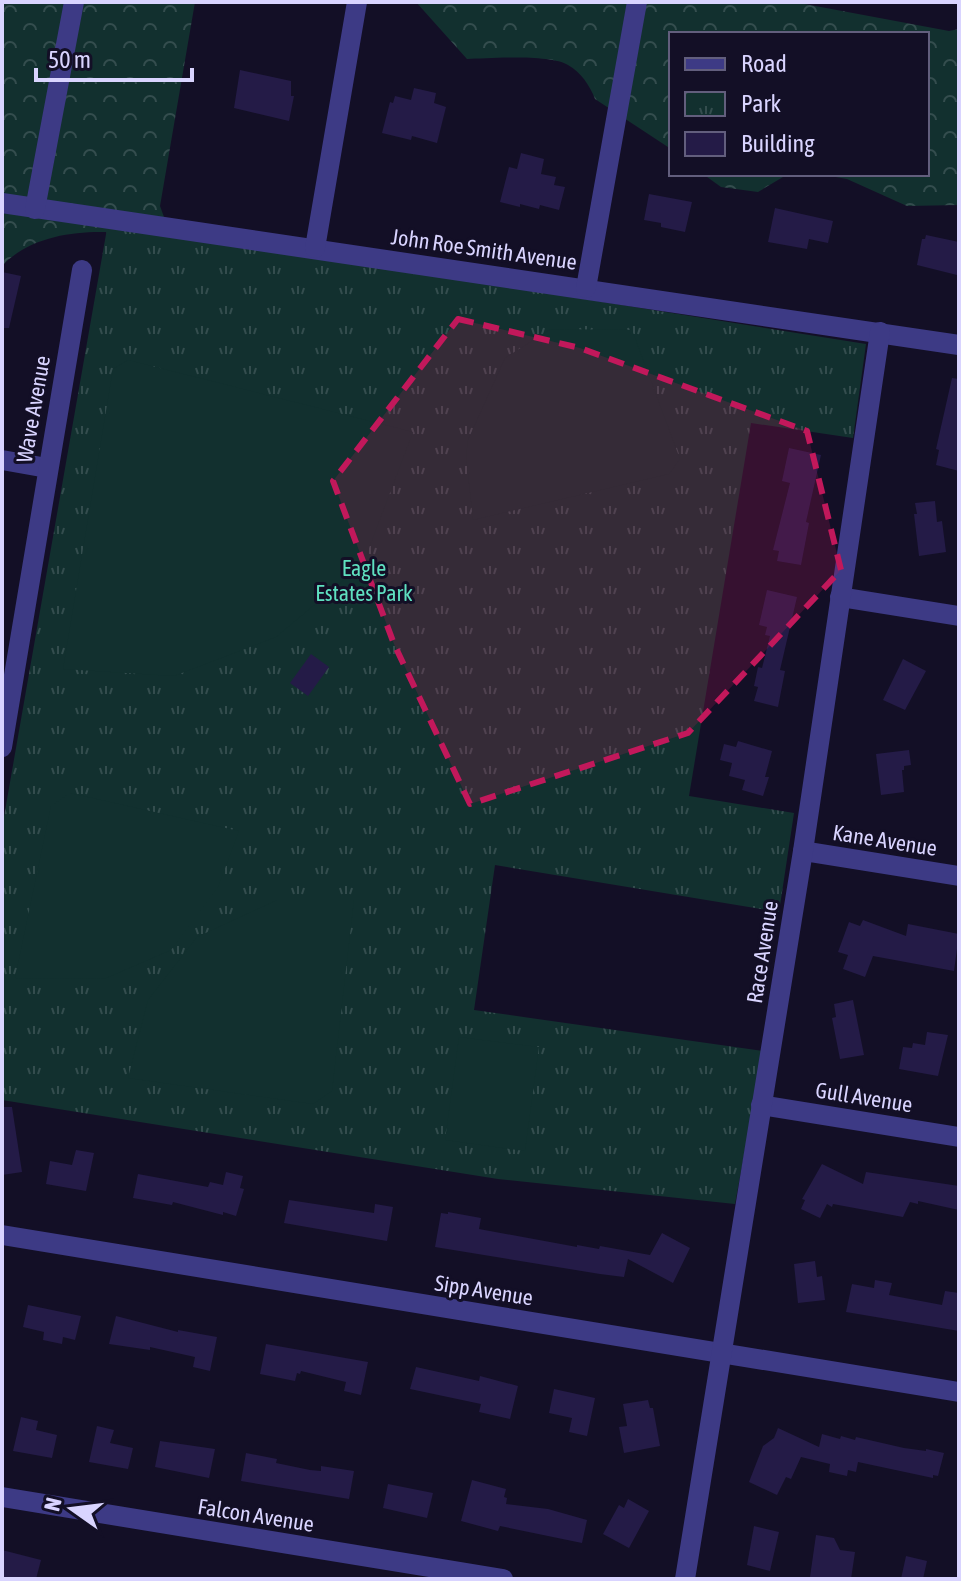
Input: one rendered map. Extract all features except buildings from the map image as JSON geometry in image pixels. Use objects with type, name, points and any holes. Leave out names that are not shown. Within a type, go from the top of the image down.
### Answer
[{"type":"street","points":[[35,209],[74,2]]},
{"type":"street","points":[[315,248],[357,2]]},
{"type":"street","points":[[586,288],[637,2]]},
{"type":"street","name":"John Roe Smith Avenue","points":[[2,203],[959,345]]},
{"type":"street","name":"Wave Avenue","points":[[2,747],[4,720],[82,270]]},
{"type":"street","name":"Race Avenue","points":[[685,1579],[803,851],[880,332]]},
{"type":"street","points":[[2,460],[47,468]]},
{"type":"street","points":[[840,597],[959,616]]},
{"type":"street","name":"Kane Avenue","points":[[803,851],[959,876]]},
{"type":"street","name":"Gull Avenue","points":[[761,1105],[959,1137]]},
{"type":"street","name":"Sipp Avenue","points":[[2,1235],[959,1392]]},
{"type":"street","name":"Falcon Avenue","points":[[2,1497],[503,1579]]},
{"type":"highlighted area","points":[[458,319],[580,348],[807,431],[841,570],[688,733],[470,804],[394,644],[333,481]]},
{"type":"green space","points":[[2,2],[195,2],[160,206],[173,242],[115,252],[106,232],[78,233],[37,243],[12,256],[2,266]]},
{"type":"green space","points":[[416,2],[794,2],[949,31],[959,29],[959,205],[907,206],[847,179],[830,176],[929,176],[929,32],[669,32],[669,148],[595,99],[577,71],[568,65],[534,58],[467,59]]},
{"type":"green space","points":[[706,176],[785,176],[758,192],[721,187]]},
{"type":"green space","name":"Eagle Estates Park","points":[[108,223],[866,344],[853,438],[751,423],[689,796],[794,813],[779,912],[495,865],[474,1010],[763,1051],[735,1204],[498,1179],[2,1100],[2,828]]},
{"type":"green space","points":[[551,329],[632,330],[680,459],[669,474],[473,520],[466,456],[468,440],[505,358]]},
{"type":"green space","points":[[128,360],[413,432],[363,564],[276,637],[174,676],[63,669],[113,369]]},
{"type":"green space","points":[[70,793],[239,831],[218,887],[171,950],[104,979],[15,978],[51,806]]},
{"type":"green space","points":[[277,900],[354,900],[332,1091],[313,1104],[128,1078],[148,1000],[197,937]]},
{"type":"green space","points":[[459,1037],[539,1047],[525,1151],[445,1140]]}]
